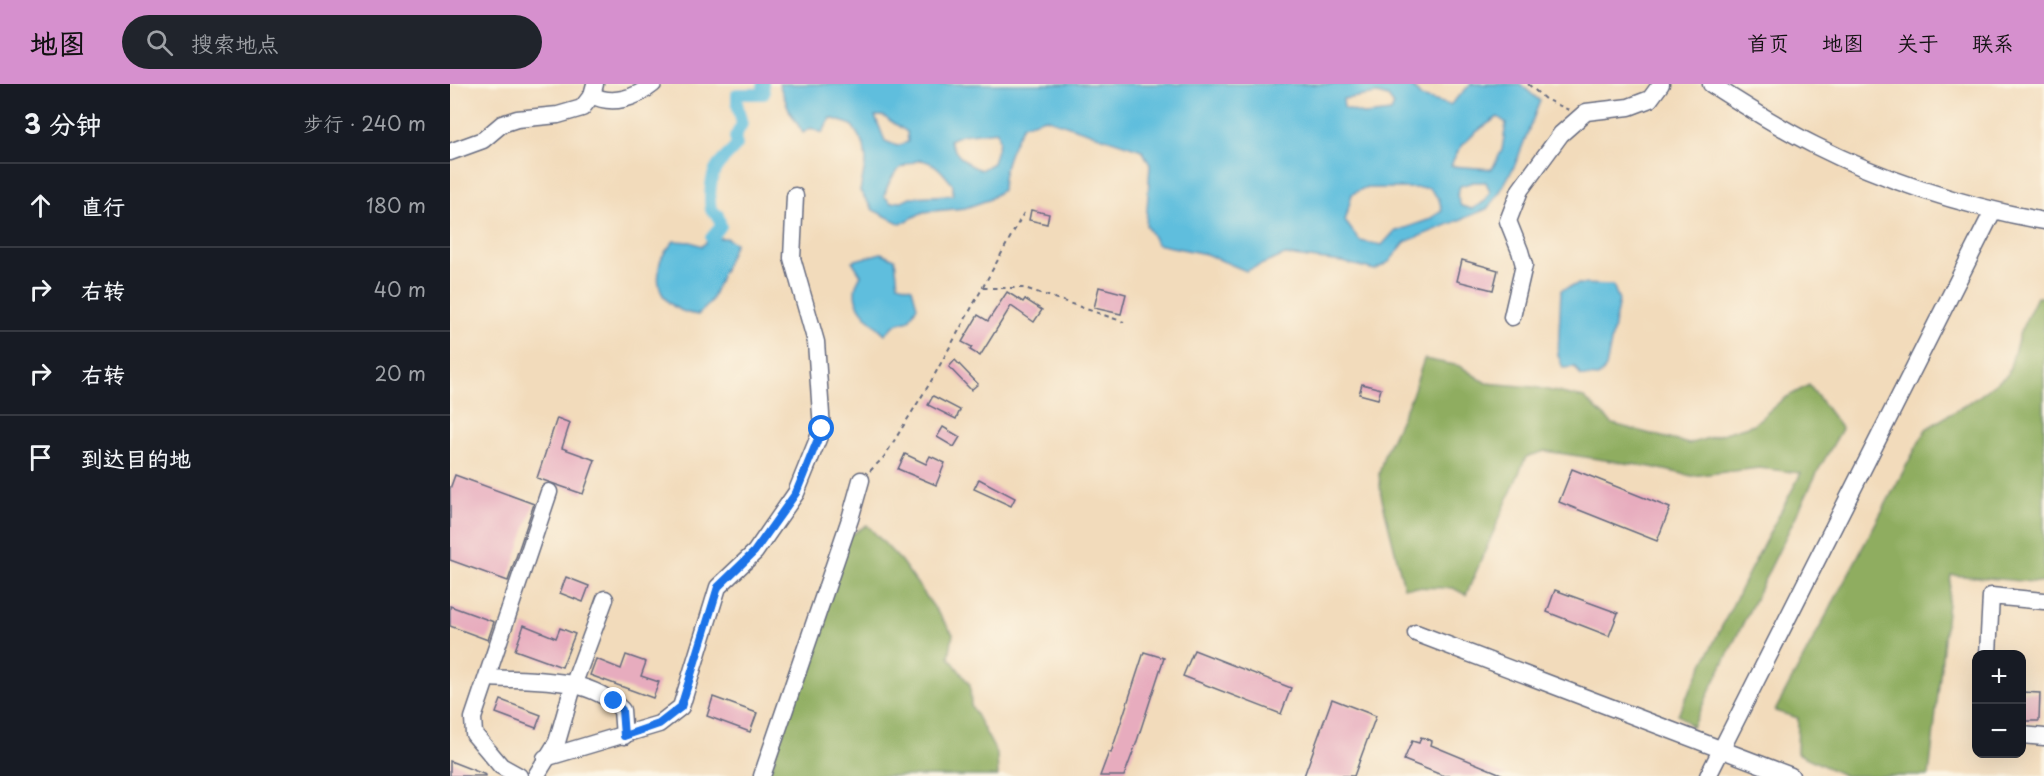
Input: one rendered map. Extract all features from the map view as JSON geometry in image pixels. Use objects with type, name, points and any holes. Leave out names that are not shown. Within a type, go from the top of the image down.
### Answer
[{"type":"street","points":[[450,152],[483,140],[502,124],[558,115],[582,108],[594,90],[601,100],[621,100],[644,92],[653,84]]},
{"type":"street","points":[[1512,317],[1524,265],[1508,221],[1520,190],[1561,134],[1586,112],[1629,107],[1650,99],[1661,84]]},
{"type":"street","points":[[1711,84],[1762,117],[1815,146],[1881,175],[1993,211],[2044,221]]},
{"type":"street","points":[[545,758],[659,724],[681,707],[718,587],[754,552],[796,493],[822,429],[816,342],[792,258],[795,196]]},
{"type":"street","points":[[1708,776],[1993,211]]},
{"type":"street","points":[[762,776],[850,519],[861,480]]},
{"type":"street","points":[[519,776],[499,771],[474,734],[473,718],[549,492]]},
{"type":"street","points":[[1988,650],[1991,596],[2044,601]]},
{"type":"street","points":[[536,776],[556,742],[574,683],[605,599]]},
{"type":"street","points":[[1416,633],[1791,776]]},
{"type":"street","points":[[487,678],[574,683],[618,705],[622,710],[624,736]]},
{"type":"street","points":[[2026,735],[2044,737]]},
{"type":"path","points":[[1528,84],[1545,99],[1564,109],[1586,112]]},
{"type":"path","points":[[861,480],[884,458],[930,383],[1026,209]]},
{"type":"path","points":[[982,288],[1025,288],[1124,322]]},
{"type":"green space","points":[[2037,297],[2044,297],[2044,583],[1951,575],[1929,776],[1845,776],[1797,753],[1798,718],[1775,711],[1926,429],[1978,397],[2008,374],[2020,332]]},
{"type":"green space","points":[[1424,359],[1460,366],[1486,383],[1534,387],[1584,398],[1613,424],[1689,444],[1754,424],[1783,399],[1809,385],[1842,429],[1819,469],[1692,727],[1678,714],[1801,473],[1759,468],[1692,476],[1651,467],[1545,451],[1526,457],[1466,595],[1453,588],[1404,587],[1381,495],[1379,474],[1384,455],[1412,395]]},
{"type":"green space","points":[[867,525],[901,561],[953,634],[949,657],[970,685],[971,705],[997,754],[998,776],[768,776],[849,536]]},
{"type":"water","points":[[779,84],[1410,84],[1421,97],[1450,105],[1471,84],[1520,84],[1540,101],[1515,165],[1487,209],[1405,242],[1389,262],[1375,270],[1342,262],[1285,255],[1246,271],[1206,254],[1157,244],[1146,225],[1150,165],[1142,150],[1045,118],[1023,125],[1008,156],[1002,190],[988,200],[965,208],[923,212],[901,224],[873,210],[860,191],[866,161],[864,145],[852,125],[831,118],[822,133],[811,128],[803,133],[790,112]],"holes":[[[1377,94],[1388,97],[1394,105],[1391,112],[1365,115],[1344,108],[1343,99]],[[875,116],[883,116],[907,132],[908,142],[897,146],[885,141]],[[1498,117],[1506,123],[1502,150],[1492,169],[1451,166],[1459,150],[1484,126]],[[997,131],[999,142],[993,163],[981,170],[962,158],[949,140],[961,135]],[[921,160],[936,166],[953,185],[953,195],[910,197],[891,203],[884,196],[887,188],[896,172]],[[1473,182],[1486,182],[1490,192],[1484,202],[1472,209],[1461,206],[1457,196],[1460,186]],[[1364,188],[1429,188],[1439,199],[1442,211],[1428,220],[1394,232],[1382,245],[1360,241],[1345,221],[1352,194]]]},
{"type":"water","points":[[711,238],[726,238],[735,243],[710,303],[698,315],[681,311],[663,296],[659,280],[661,259],[674,241],[691,242],[702,246]]},
{"type":"water","points":[[881,253],[895,259],[898,284],[912,288],[917,306],[909,320],[896,324],[885,334],[865,315],[856,301],[856,284],[861,275],[852,261]]},
{"type":"water","points":[[1578,284],[1613,285],[1619,300],[1606,368],[1598,377],[1581,376],[1575,367],[1563,368],[1558,355],[1561,290]]},
{"type":"building","points":[[1031,210],[1049,214],[1047,224],[1029,220]]},
{"type":"building","points":[[1462,260],[1498,270],[1493,290],[1457,281]]},
{"type":"building","points":[[1099,287],[1126,294],[1121,314],[1094,308]]},
{"type":"building","points":[[1007,292],[1023,302],[1025,299],[1042,310],[1034,322],[1011,306],[980,356],[970,350],[972,347],[962,342],[978,315],[988,321]]},
{"type":"building","points":[[955,360],[978,384],[971,390],[949,367]]},
{"type":"building","points":[[1362,384],[1381,389],[1378,399],[1359,394]]},
{"type":"building","points":[[933,396],[960,410],[956,419],[928,405]]},
{"type":"building","points":[[557,418],[570,423],[562,448],[595,460],[583,494],[537,478]]},
{"type":"building","points":[[943,427],[960,437],[954,447],[937,437]]},
{"type":"building","points":[[905,454],[926,464],[930,456],[945,463],[936,485],[898,469]]},
{"type":"building","points":[[1572,469],[1670,508],[1657,541],[1559,502]]},
{"type":"building","points":[[455,475],[534,504],[508,581],[450,560],[450,489]]},
{"type":"building","points":[[979,479],[1015,498],[1011,506],[974,489]]},
{"type":"building","points":[[566,577],[589,586],[583,602],[560,593]]},
{"type":"building","points":[[1555,590],[1618,613],[1609,636],[1547,612]]},
{"type":"building","points":[[450,606],[494,622],[488,640],[450,626]]},
{"type":"building","points":[[524,625],[556,638],[560,628],[575,634],[562,667],[515,650]]},
{"type":"building","points":[[1194,650],[1291,688],[1281,714],[1183,676]]},
{"type":"building","points":[[1144,652],[1164,658],[1136,744],[1124,776],[1100,776],[1109,752],[1111,753]]},
{"type":"building","points":[[626,655],[646,662],[641,676],[659,682],[653,698],[590,675],[596,659],[621,669]]},
{"type":"building","points":[[2026,692],[2040,693],[2039,721],[2026,721]]},
{"type":"building","points":[[713,697],[757,713],[750,732],[707,716]]},
{"type":"building","points":[[1332,699],[1376,716],[1354,776],[1304,776]]},
{"type":"building","points":[[501,700],[541,715],[536,728],[496,713]]},
{"type":"building","points":[[1421,737],[1432,741],[1431,745],[1506,776],[1444,776],[1404,760],[1412,741],[1419,743]]},
{"type":"building","points":[[450,761],[486,775],[486,776],[450,776]]},
{"type":"waterway","points":[[711,238],[721,226],[718,215],[711,210],[711,182],[719,164],[737,145],[735,137],[742,124],[737,94],[764,94],[763,84]]},
{"type":"route","points":[[614,701],[622,710],[624,736],[659,724],[681,707],[718,587],[754,552],[796,493],[822,429]]}]
